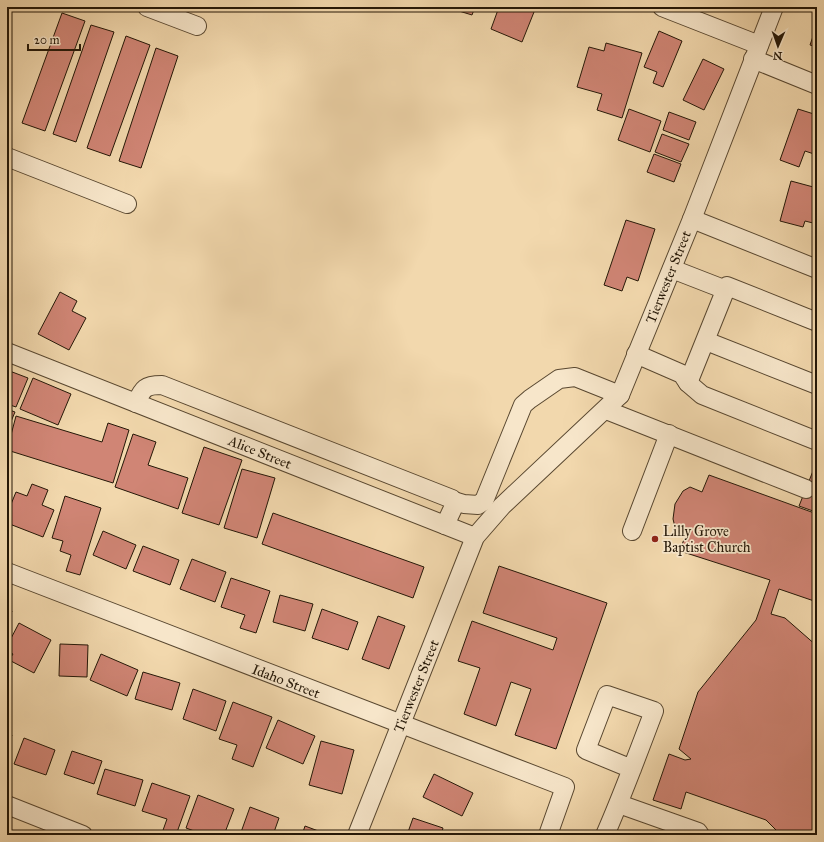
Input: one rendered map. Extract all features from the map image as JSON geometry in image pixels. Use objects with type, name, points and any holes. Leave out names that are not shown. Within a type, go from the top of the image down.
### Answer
[{"type":"street","points":[[147,7],[197,26]]},
{"type":"street","points":[[662,7],[756,52],[817,85]]},
{"type":"street","name":"Tierwester Street","points":[[357,835],[475,537],[502,506],[606,410],[620,395],[692,219],[774,7]]},
{"type":"street","points":[[7,157],[127,204]]},
{"type":"street","points":[[692,219],[817,269]]},
{"type":"street","points":[[672,269],[726,290]]},
{"type":"street","points":[[688,384],[727,286],[817,322]]},
{"type":"street","points":[[706,341],[817,385]]},
{"type":"street","name":"Alice Street","points":[[7,352],[475,537]]},
{"type":"street","points":[[636,354],[678,372],[688,384],[702,395],[817,441]]},
{"type":"street","points":[[136,403],[145,388],[151,385],[162,386],[351,459],[454,501],[478,506],[484,500],[523,405],[559,379],[574,378],[620,395]]},
{"type":"street","points":[[606,410],[806,489]]},
{"type":"street","points":[[632,531],[669,434]]},
{"type":"street","points":[[339,483],[351,459]]},
{"type":"street","points":[[445,525],[454,501]]},
{"type":"street","name":"Idaho Street","points":[[7,572],[565,787],[548,835]]},
{"type":"street","points":[[605,835],[619,804],[632,769]]},
{"type":"street","points":[[619,804],[698,832],[700,835]]},
{"type":"street","points":[[7,805],[83,835]]},
{"type":"building","points":[[461,7],[475,7],[472,15],[459,11]]},
{"type":"building","points":[[499,7],[536,7],[522,42],[491,29]]},
{"type":"building","points":[[62,13],[85,21],[45,131],[22,123]]},
{"type":"building","points":[[91,25],[114,32],[76,142],[53,134]]},
{"type":"building","points":[[817,25],[817,47],[810,45]]},
{"type":"building","points":[[659,31],[682,41],[663,87],[653,83],[657,72],[644,67]]},
{"type":"building","points":[[126,36],[150,45],[110,156],[87,148]]},
{"type":"building","points":[[606,43],[642,53],[622,118],[597,110],[602,94],[577,87],[589,47],[604,51]]},
{"type":"building","points":[[156,48],[178,56],[141,168],[119,161]]},
{"type":"building","points":[[703,59],[724,69],[704,110],[683,100]]},
{"type":"building","points":[[629,109],[661,121],[650,152],[618,140]]},
{"type":"building","points":[[798,109],[817,115],[817,155],[805,151],[799,167],[780,160]]},
{"type":"building","points":[[669,112],[696,122],[689,140],[663,130]]},
{"type":"building","points":[[662,134],[689,144],[681,162],[655,152]]},
{"type":"building","points":[[654,154],[681,164],[674,182],[647,172]]},
{"type":"building","points":[[791,181],[817,188],[817,224],[805,221],[803,227],[780,221]]},
{"type":"building","points":[[626,220],[655,229],[638,281],[627,277],[622,291],[604,285]]},
{"type":"building","points":[[60,292],[77,301],[72,311],[86,318],[69,350],[38,334]]},
{"type":"building","points":[[7,370],[28,378],[16,407],[7,404]]},
{"type":"building","points":[[33,378],[71,394],[58,425],[20,409]]},
{"type":"building","points":[[7,409],[15,412],[7,431]]},
{"type":"building","points":[[16,416],[102,442],[108,423],[129,430],[113,483],[7,450]]},
{"type":"building","points":[[133,434],[156,442],[148,465],[188,478],[178,509],[115,487]]},
{"type":"building","points":[[204,447],[242,460],[219,525],[182,513]]},
{"type":"building","points":[[817,461],[817,501],[813,511],[799,506]]},
{"type":"building","points":[[242,469],[275,478],[257,538],[224,528]]},
{"type":"building","points":[[709,475],[817,514],[817,602],[779,589],[771,614],[785,618],[817,646],[817,835],[781,835],[766,820],[686,792],[681,809],[653,800],[669,754],[685,760],[691,759],[679,749],[698,692],[756,620],[770,580],[680,551],[687,530],[675,527],[673,519],[675,504],[683,491],[690,487],[702,492]]},
{"type":"building","points":[[32,484],[48,490],[42,505],[54,510],[43,537],[7,523],[7,514],[16,492],[27,496]]},
{"type":"building","points":[[65,496],[101,508],[80,575],[66,571],[71,555],[60,551],[63,541],[52,538]]},
{"type":"building","points":[[273,513],[424,567],[413,598],[262,544]]},
{"type":"building","points":[[103,531],[136,545],[126,569],[93,555]]},
{"type":"building","points":[[143,546],[179,560],[170,585],[133,571]]},
{"type":"building","points":[[192,559],[226,572],[215,602],[180,589]]},
{"type":"building","points":[[499,566],[607,603],[556,749],[515,735],[531,689],[511,682],[496,726],[464,714],[480,668],[458,661],[472,621],[553,650],[557,638],[483,613]]},
{"type":"building","points":[[231,578],[270,591],[256,633],[240,628],[245,615],[221,607]]},
{"type":"building","points":[[280,595],[313,604],[305,631],[273,622]]},
{"type":"building","points":[[7,609],[12,611],[7,624]]},
{"type":"building","points":[[322,609],[358,622],[348,650],[312,638]]},
{"type":"building","points":[[378,616],[405,626],[389,669],[362,659]]},
{"type":"building","points":[[19,623],[51,640],[34,673],[9,660],[13,654],[7,651],[7,646]]},
{"type":"building","points":[[60,644],[88,645],[87,677],[59,676]]},
{"type":"building","points":[[101,654],[138,670],[127,696],[90,680]]},
{"type":"building","points":[[143,672],[180,683],[172,710],[135,699]]},
{"type":"building","points":[[193,689],[226,701],[216,731],[183,719]]},
{"type":"building","points":[[233,702],[272,717],[253,767],[232,759],[237,745],[219,739]]},
{"type":"building","points":[[278,720],[315,736],[303,764],[266,748]]},
{"type":"building","points":[[7,733],[12,735],[7,749]]},
{"type":"building","points":[[24,738],[55,750],[46,775],[14,764]]},
{"type":"building","points":[[321,741],[354,750],[342,794],[309,785]]},
{"type":"building","points":[[72,751],[102,761],[94,784],[64,774]]},
{"type":"building","points":[[105,769],[143,780],[135,806],[97,794]]},
{"type":"building","points":[[434,774],[473,793],[462,816],[423,797]]},
{"type":"building","points":[[152,783],[190,796],[176,835],[162,833],[167,819],[142,811]]},
{"type":"building","points":[[198,795],[234,809],[224,835],[205,835],[186,828]]},
{"type":"building","points":[[250,807],[279,818],[273,835],[240,835]]},
{"type":"building","points":[[413,818],[443,828],[441,835],[407,835]]},
{"type":"building","points":[[305,826],[321,832],[321,835],[302,835]]},
{"type":"place","name":"Lilly Grove Baptist Church","points":[[655,539]]}]
